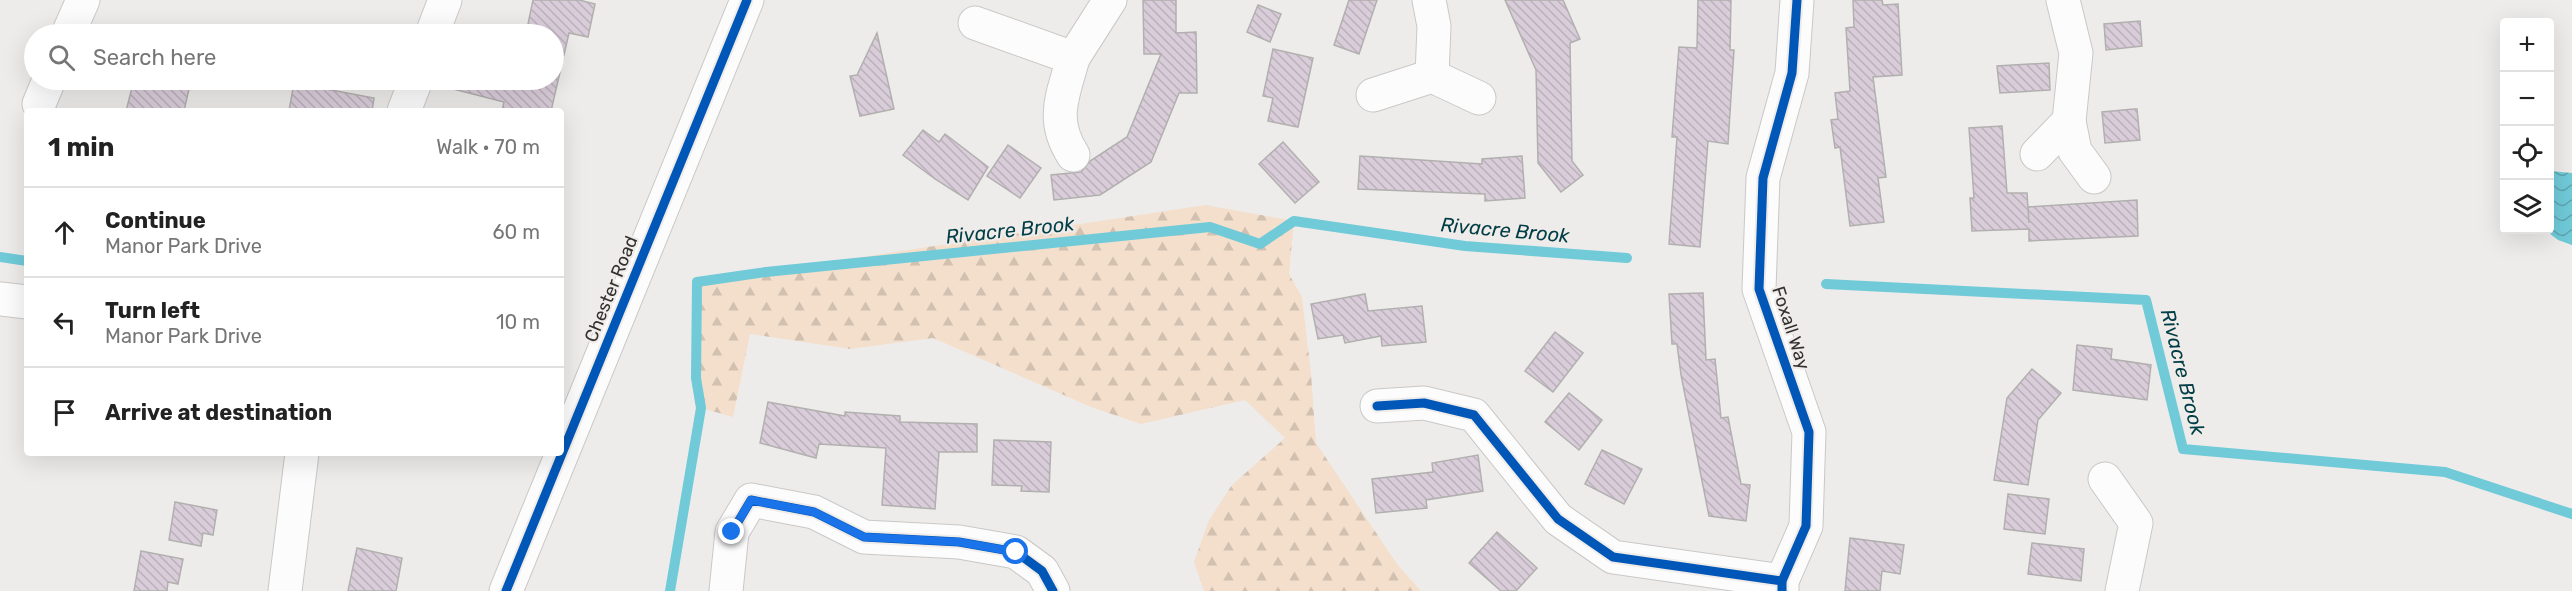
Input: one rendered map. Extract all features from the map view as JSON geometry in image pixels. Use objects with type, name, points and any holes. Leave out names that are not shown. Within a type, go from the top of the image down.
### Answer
[{"type":"street","points":[[72,24],[83,0]]},
{"type":"street","points":[[436,24],[445,0]]},
{"type":"street","name":"Chester Road","points":[[564,449],[747,0]]},
{"type":"street","points":[[1073,155],[1063,139],[1059,120],[1060,107],[1073,58],[1110,0]]},
{"type":"street","points":[[1429,0],[1434,26],[1432,76]]},
{"type":"street","name":"Foxall Way","points":[[1782,586],[1806,526],[1809,432],[1759,289],[1763,178],[1792,72],[1797,0]]},
{"type":"street","points":[[2063,0],[2076,53],[2069,121],[2075,151],[2094,177]]},
{"type":"street","points":[[975,23],[1073,58]]},
{"type":"street","points":[[1372,95],[1432,76],[1479,98]]},
{"type":"street","points":[[405,108],[412,90]]},
{"type":"street","points":[[2037,154],[2069,121]]},
{"type":"street","points":[[0,299],[24,302]]},
{"type":"street","points":[[1377,406],[1424,403],[1474,415],[1558,519],[1613,556],[1782,586]]},
{"type":"street","points":[[285,591],[302,456]]},
{"type":"street","name":"Chester Road","points":[[506,591],[561,456]]},
{"type":"street","points":[[2105,478],[2136,523],[2122,591]]},
{"type":"street","points":[[726,591],[732,532],[745,489],[814,512],[864,537],[959,542],[1016,552],[1042,572],[1053,591]]},
{"type":"green space","points":[[1205,205],[1294,221],[1289,274],[1302,297],[1316,443],[1397,564],[1421,591],[1204,591],[1194,562],[1209,520],[1232,485],[1285,438],[1245,400],[1141,424],[1091,407],[933,338],[850,349],[750,334],[733,417],[701,408],[696,378],[697,282]]},
{"type":"water","points":[[2554,171],[2572,173],[2572,245],[2558,240],[2550,234],[2554,234]]},
{"type":"building","points":[[533,0],[579,0],[595,4],[588,37],[569,33],[564,55],[564,24],[528,24]]},
{"type":"building","points":[[1143,0],[1176,0],[1176,33],[1196,32],[1197,93],[1179,93],[1151,162],[1100,195],[1054,200],[1051,175],[1081,172],[1090,161],[1127,137],[1161,54],[1144,54]]},
{"type":"building","points":[[1349,0],[1377,0],[1359,54],[1334,45]]},
{"type":"building","points":[[1505,0],[1563,0],[1580,39],[1570,43],[1572,161],[1583,175],[1561,192],[1538,163],[1536,70]]},
{"type":"building","points":[[1698,0],[1731,0],[1730,50],[1734,50],[1728,144],[1708,141],[1700,247],[1669,244],[1677,137],[1672,137],[1679,47],[1697,48]]},
{"type":"building","points":[[1853,0],[1882,0],[1883,5],[1898,4],[1902,75],[1873,77],[1886,177],[1878,178],[1884,222],[1850,226],[1840,147],[1835,148],[1831,120],[1838,119],[1835,93],[1850,91],[1846,28],[1854,27]]},
{"type":"building","points":[[1258,5],[1281,14],[1270,42],[1247,32]]},
{"type":"building","points":[[2140,21],[2142,46],[2106,50],[2104,24]]},
{"type":"building","points":[[877,33],[894,109],[860,116],[850,76],[857,75]]},
{"type":"building","points":[[1273,49],[1313,58],[1298,127],[1268,121],[1273,98],[1263,96]]},
{"type":"building","points":[[2049,63],[2050,90],[2000,93],[1997,66]]},
{"type":"building","points":[[131,90],[189,90],[185,108],[127,108]]},
{"type":"building","points":[[293,90],[331,90],[374,98],[372,108],[290,108]]},
{"type":"building","points":[[457,90],[556,90],[552,108],[503,108],[504,102]]},
{"type":"building","points":[[2137,109],[2140,140],[2105,143],[2102,112]]},
{"type":"building","points":[[2002,126],[2007,193],[2027,193],[2029,223],[2028,207],[2137,200],[2138,236],[2029,241],[2029,229],[1972,231],[1970,198],[1974,198],[1969,128]]},
{"type":"building","points":[[923,130],[939,142],[945,134],[988,167],[968,200],[903,155]]},
{"type":"building","points":[[1283,142],[1319,182],[1295,203],[1259,164]]},
{"type":"building","points":[[1008,145],[1041,168],[1020,198],[987,176]]},
{"type":"building","points":[[1360,156],[1482,164],[1482,159],[1522,156],[1525,198],[1485,201],[1485,194],[1358,189]]},
{"type":"building","points":[[1703,293],[1706,360],[1715,359],[1721,418],[1728,417],[1741,484],[1750,485],[1746,521],[1709,516],[1677,344],[1672,344],[1669,294]]},
{"type":"building","points":[[1365,294],[1368,311],[1422,306],[1426,342],[1382,346],[1381,336],[1345,343],[1343,335],[1318,339],[1311,304]]},
{"type":"building","points":[[1555,332],[1583,353],[1553,392],[1525,371]]},
{"type":"building","points":[[2077,345],[2112,349],[2111,359],[2151,365],[2147,400],[2073,390]]},
{"type":"building","points":[[2032,369],[2061,393],[2038,420],[2028,485],[1994,480],[2007,398]]},
{"type":"building","points":[[1569,393],[1602,420],[1579,450],[1545,422]]},
{"type":"building","points":[[768,402],[845,416],[845,412],[900,416],[900,422],[977,424],[977,452],[939,452],[935,509],[882,505],[886,448],[819,444],[816,458],[760,443]]},
{"type":"building","points":[[994,440],[1051,442],[1049,492],[1021,491],[1022,486],[992,485]]},
{"type":"building","points":[[1602,450],[1642,469],[1624,504],[1585,484]]},
{"type":"building","points":[[1478,455],[1483,491],[1426,500],[1427,508],[1376,513],[1372,479],[1433,472],[1432,463]]},
{"type":"building","points":[[2008,494],[2049,499],[2045,534],[2004,529]]},
{"type":"building","points":[[175,502],[217,510],[213,535],[203,533],[201,546],[169,540]]},
{"type":"building","points":[[1497,532],[1537,568],[1516,591],[1501,591],[1469,563]]},
{"type":"building","points":[[1850,538],[1904,545],[1900,574],[1882,571],[1880,591],[1845,591]]},
{"type":"building","points":[[2032,543],[2084,549],[2081,581],[2028,574]]},
{"type":"building","points":[[357,548],[402,558],[396,591],[348,591]]},
{"type":"building","points":[[141,551],[183,559],[178,584],[168,582],[167,591],[134,591]]},
{"type":"waterway","name":"Rivacre Brook","points":[[670,591],[701,408],[696,378],[697,282],[766,272],[1210,227],[1260,244],[1294,221],[1465,246],[1627,258]]},
{"type":"waterway","points":[[0,257],[24,261]]},
{"type":"waterway","name":"Rivacre Brook","points":[[1826,284],[2146,300],[2183,449],[2445,472],[2572,514]]},
{"type":"cycle path","points":[[564,449],[747,0]]},
{"type":"cycle path","points":[[1782,591],[1782,581],[1806,526],[1809,432],[1759,289],[1763,178],[1792,73],[1797,0]]},
{"type":"cycle path","points":[[1377,406],[1424,403],[1474,415],[1558,519],[1613,557],[1782,581]]},
{"type":"cycle path","points":[[506,591],[561,456]]},
{"type":"cycle path","points":[[732,532],[751,500],[814,512],[864,537],[959,542],[1016,552],[1042,571],[1053,591]]},
{"type":"route","points":[[732,532],[751,500],[814,512],[864,537],[902,541],[959,542],[1016,552]]}]
